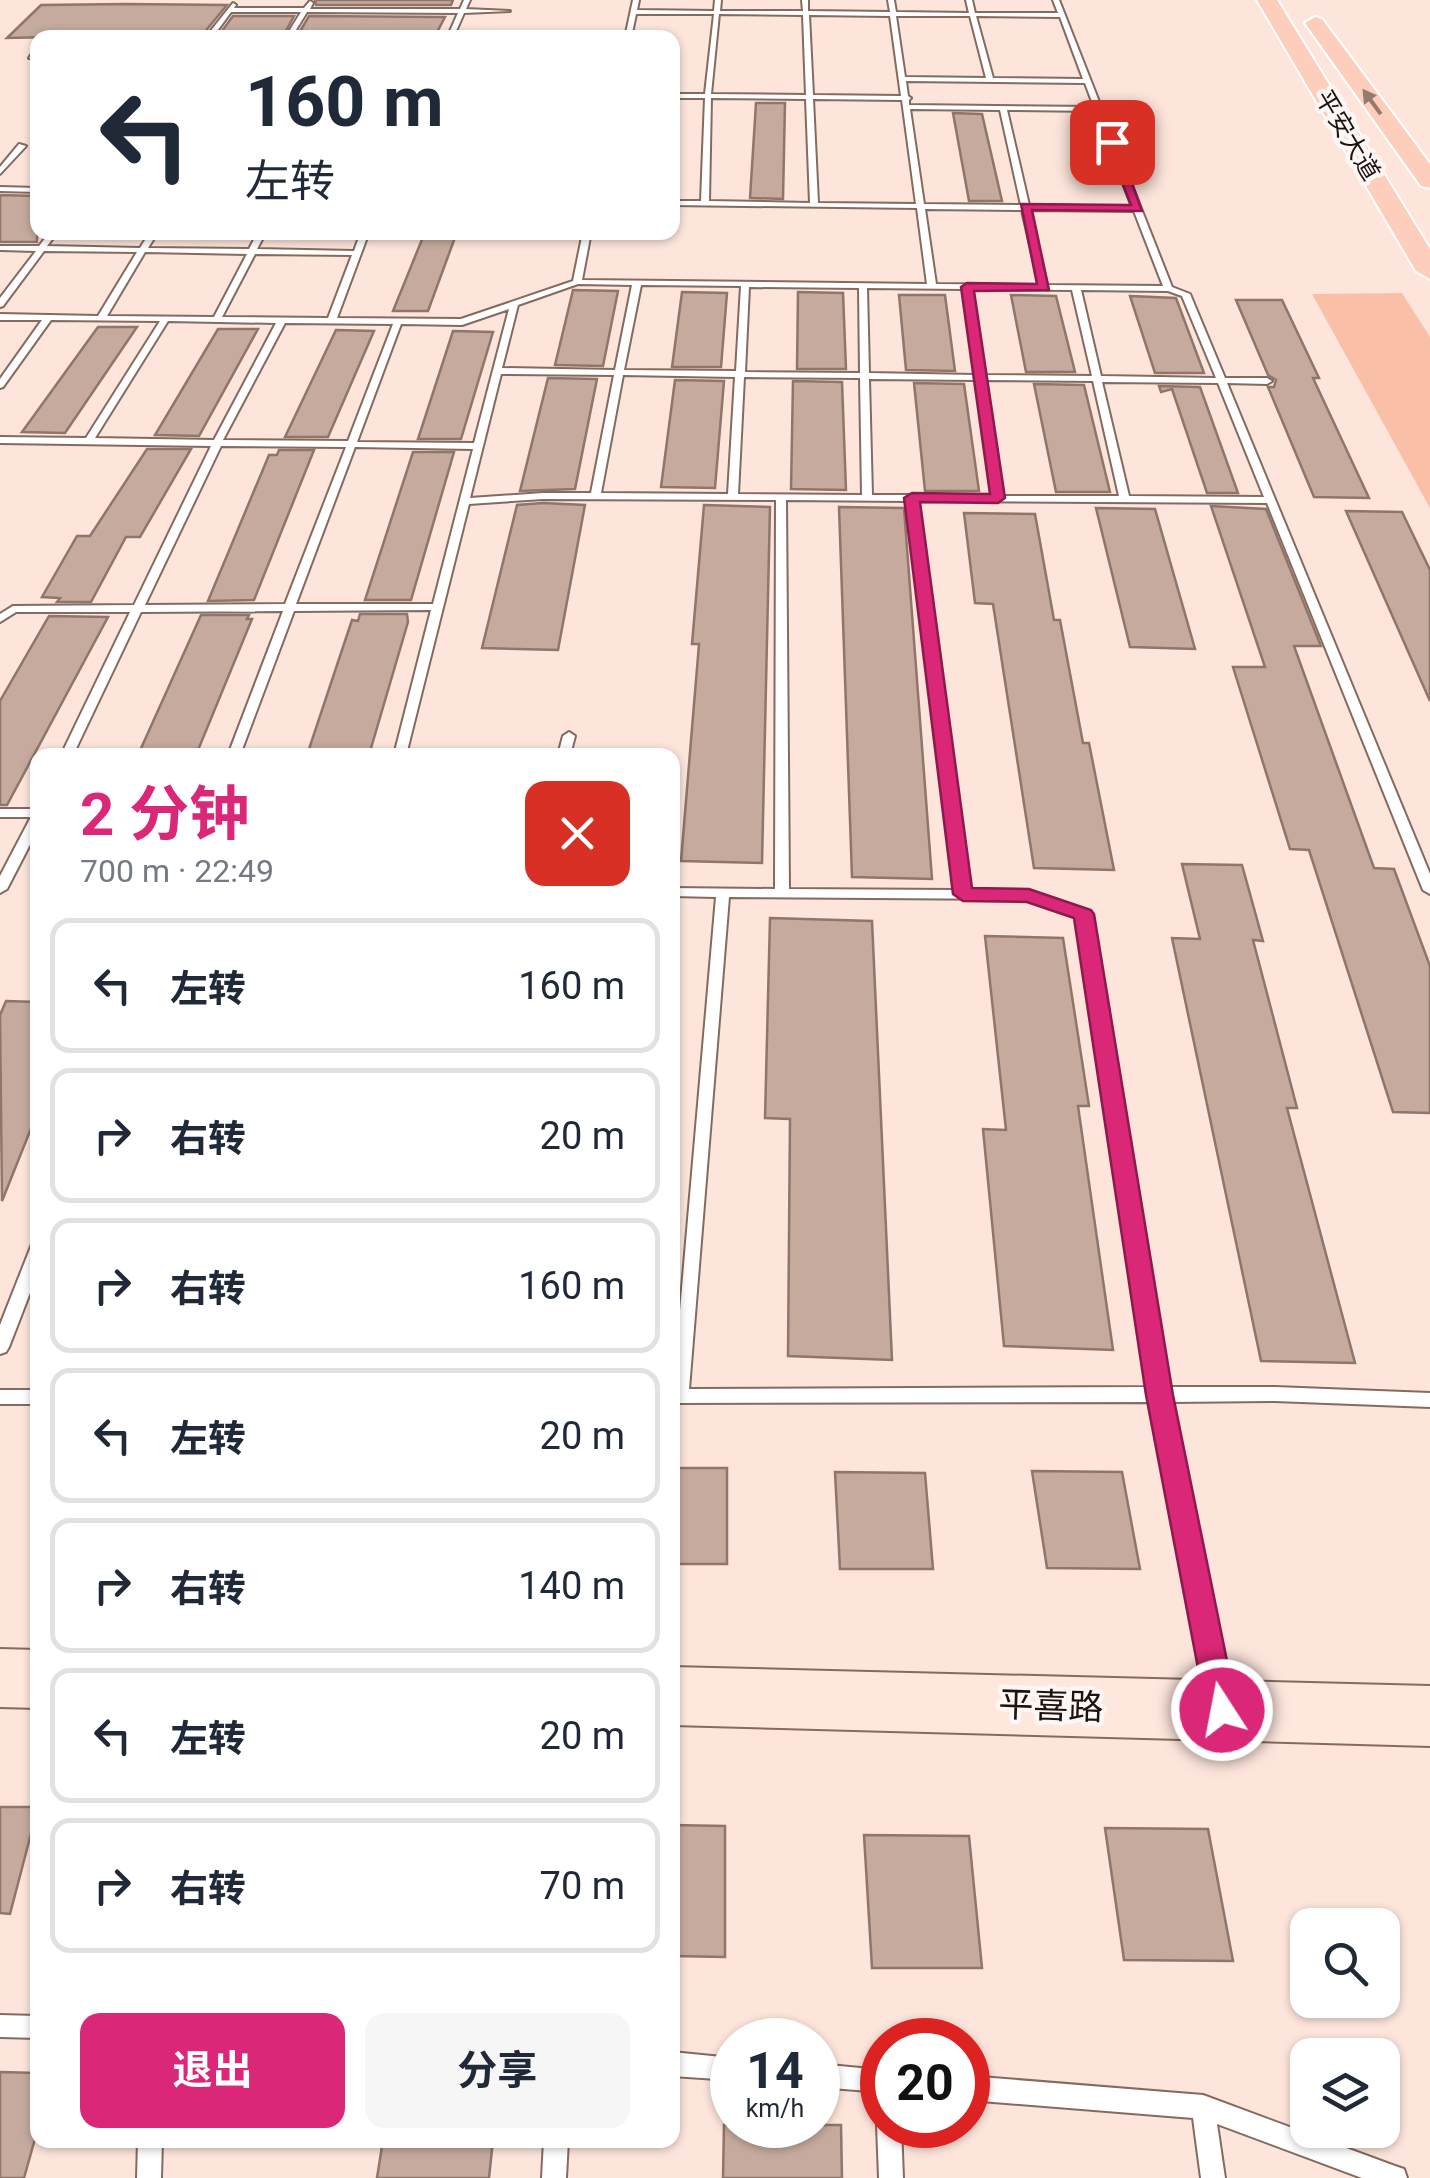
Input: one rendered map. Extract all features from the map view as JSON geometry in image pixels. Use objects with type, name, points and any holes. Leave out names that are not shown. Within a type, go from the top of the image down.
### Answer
[{"type":"main road","name":"平安大道","points":[[1267,0],[1428,264]]},
{"type":"main road","name":"平安大道","points":[[1298,0],[1430,181]]},
{"type":"street","points":[[0,1678],[30,1679]]},
{"type":"street","name":"平喜路","points":[[680,1696],[1430,1716]]},
{"type":"lane","points":[[214,30],[238,0]]},
{"type":"lane","points":[[293,30],[312,0]]},
{"type":"lane","points":[[454,30],[467,0]]},
{"type":"lane","points":[[630,30],[636,0]]},
{"type":"lane","points":[[705,204],[708,96],[718,0]]},
{"type":"lane","points":[[804,0],[814,204]]},
{"type":"lane","points":[[890,0],[908,102],[932,287]]},
{"type":"lane","points":[[969,0],[990,80]]},
{"type":"lane","points":[[1056,0],[1168,289]]},
{"type":"lane","points":[[230,10],[507,11]]},
{"type":"lane","points":[[634,12],[1062,14]]},
{"type":"lane","points":[[904,79],[1088,80]]},
{"type":"lane","points":[[680,96],[810,97],[1099,109]]},
{"type":"lane","points":[[1003,108],[1044,288]]},
{"type":"lane","points":[[0,172],[22,146],[11,146]]},
{"type":"lane","points":[[0,189],[30,190]]},
{"type":"lane","points":[[680,203],[1138,208]]},
{"type":"lane","points":[[0,304],[48,240]]},
{"type":"lane","points":[[101,318],[148,240]]},
{"type":"lane","points":[[216,319],[258,240]]},
{"type":"lane","points":[[332,320],[363,240]]},
{"type":"lane","points":[[577,282],[586,240]]},
{"type":"lane","points":[[0,248],[357,253]]},
{"type":"lane","points":[[0,316],[462,322],[577,282],[1168,289],[1186,294],[1430,890]]},
{"type":"lane","points":[[594,496],[637,283]]},
{"type":"lane","points":[[733,497],[745,284]]},
{"type":"lane","points":[[863,286],[867,498]]},
{"type":"lane","points":[[967,287],[998,498]]},
{"type":"lane","points":[[1076,288],[1126,499]]},
{"type":"lane","points":[[402,748],[514,304]]},
{"type":"lane","points":[[0,384],[49,317]]},
{"type":"lane","points":[[88,442],[166,318]]},
{"type":"lane","points":[[70,748],[216,443],[282,320]]},
{"type":"lane","points":[[237,748],[398,321]]},
{"type":"lane","points":[[497,370],[1267,381]]},
{"type":"lane","points":[[0,440],[478,446]]},
{"type":"lane","points":[[464,501],[594,496],[1270,500]]},
{"type":"lane","points":[[781,497],[782,893]]},
{"type":"lane","points":[[912,498],[963,894]]},
{"type":"lane","points":[[0,619],[13,609],[438,606]]},
{"type":"lane","points":[[566,748],[569,736]]},
{"type":"lane","points":[[0,813],[30,815]]},
{"type":"lane","points":[[0,889],[30,831]]},
{"type":"lane","points":[[680,892],[1029,895],[1084,914],[1160,1395],[1222,1710]]},
{"type":"lane","points":[[680,1353],[723,892]]},
{"type":"lane","points":[[0,1347],[30,1270]]},
{"type":"lane","points":[[680,1396],[1160,1395],[1430,1400]]},
{"type":"lane","points":[[0,1396],[30,1397]]},
{"type":"lane","points":[[0,2026],[30,2027]]},
{"type":"lane","points":[[680,2065],[710,2067]]},
{"type":"lane","points":[[990,2090],[1203,2107],[1395,2178]]},
{"type":"lane","points":[[1203,2107],[1213,2178]]},
{"type":"lane","points":[[149,2178],[150,2148]]},
{"type":"lane","points":[[554,2178],[556,2148]]},
{"type":"lane","points":[[890,2148],[891,2178]]},
{"type":"shaded area","points":[[1402,293],[1430,337],[1430,508],[1312,294]]},
{"type":"building","points":[[315,0],[453,0],[451,5],[316,5]]},
{"type":"building","points":[[41,5],[227,5],[206,30],[30,30],[30,38],[7,38]]},
{"type":"building","points":[[233,16],[294,16],[286,30],[223,30]]},
{"type":"building","points":[[309,16],[445,17],[438,30],[301,30]]},
{"type":"building","points":[[756,103],[785,103],[783,199],[750,198]]},
{"type":"building","points":[[953,113],[982,114],[1002,201],[969,201]]},
{"type":"building","points":[[0,195],[30,196],[30,240],[37,242],[0,242]]},
{"type":"building","points":[[422,240],[454,240],[428,311],[393,311]]},
{"type":"building","points":[[573,290],[618,291],[603,366],[555,365]]},
{"type":"building","points":[[682,292],[727,293],[721,367],[672,367]]},
{"type":"building","points":[[798,292],[843,293],[846,369],[797,369]]},
{"type":"building","points":[[899,295],[945,295],[955,371],[906,370]]},
{"type":"building","points":[[1011,295],[1056,296],[1075,372],[1026,372]]},
{"type":"building","points":[[1130,296],[1176,298],[1204,373],[1155,373]]},
{"type":"building","points":[[1236,300],[1282,300],[1369,498],[1314,497],[1268,387],[1274,387],[1276,380],[1268,375]]},
{"type":"building","points":[[98,327],[137,327],[65,433],[22,432]]},
{"type":"building","points":[[218,329],[258,329],[199,436],[155,435]]},
{"type":"building","points":[[336,330],[374,331],[328,437],[285,437]]},
{"type":"building","points":[[453,331],[493,332],[461,439],[418,439]]},
{"type":"building","points":[[548,378],[597,379],[575,489],[520,491]]},
{"type":"building","points":[[675,380],[724,381],[715,488],[661,487]]},
{"type":"building","points":[[793,381],[842,382],[846,490],[791,489]]},
{"type":"building","points":[[914,383],[964,384],[979,491],[925,491]]},
{"type":"building","points":[[1034,384],[1084,385],[1110,492],[1056,492]]},
{"type":"building","points":[[1159,386],[1200,387],[1238,493],[1207,493],[1172,389],[1161,392]]},
{"type":"building","points":[[147,449],[191,449],[140,537],[126,537],[91,602],[57,602],[60,598],[42,597],[77,536],[90,536]]},
{"type":"building","points":[[279,450],[314,450],[254,600],[208,601],[269,455],[277,455]]},
{"type":"building","points":[[413,452],[454,452],[411,600],[365,600]]},
{"type":"building","points":[[517,505],[585,505],[558,650],[482,648]]},
{"type":"building","points":[[704,505],[770,507],[762,863],[681,861],[699,644],[692,644]]},
{"type":"building","points":[[1211,506],[1266,509],[1321,646],[1294,646],[1374,868],[1394,869],[1430,966],[1430,1113],[1393,1112],[1309,850],[1290,849],[1233,667],[1265,667]]},
{"type":"building","points":[[839,507],[904,508],[932,879],[852,877]]},
{"type":"building","points":[[1096,508],[1155,509],[1195,649],[1130,647]]},
{"type":"building","points":[[1346,511],[1402,512],[1430,570],[1430,701]]},
{"type":"building","points":[[964,513],[1035,514],[1054,620],[1060,620],[1083,743],[1089,743],[1114,870],[1034,868],[993,604],[975,603]]},
{"type":"building","points":[[360,614],[407,614],[408,622],[371,748],[309,748],[352,620],[358,621]]},
{"type":"building","points":[[201,615],[249,615],[247,619],[252,619],[199,748],[141,748]]},
{"type":"building","points":[[49,616],[108,617],[38,748],[30,748],[30,762],[7,805],[0,805],[0,701]]},
{"type":"building","points":[[1182,864],[1242,865],[1263,941],[1253,940],[1297,1108],[1287,1108],[1355,1363],[1261,1361],[1172,938],[1200,939]]},
{"type":"building","points":[[770,918],[872,921],[892,1360],[788,1356],[790,1119],[765,1118]]},
{"type":"building","points":[[985,936],[1063,938],[1089,1106],[1078,1106],[1113,1350],[1004,1346],[983,1129],[1006,1130]]},
{"type":"building","points":[[6,1001],[30,1002],[30,1131],[2,1201],[0,1015]]},
{"type":"building","points":[[680,1468],[727,1468],[727,1564],[680,1564]]},
{"type":"building","points":[[1032,1471],[1122,1472],[1140,1569],[1047,1568]]},
{"type":"building","points":[[835,1472],[925,1473],[933,1569],[840,1569]]},
{"type":"building","points":[[0,1807],[30,1807],[30,1838],[10,1914],[0,1913]]},
{"type":"building","points":[[680,1825],[725,1826],[725,1957],[680,1956]]},
{"type":"building","points":[[1105,1828],[1208,1829],[1233,1961],[1124,1960]]},
{"type":"building","points":[[864,1835],[969,1836],[982,1968],[872,1968]]},
{"type":"building","points":[[0,2072],[30,2073],[32,2148],[24,2178],[0,2178]]},
{"type":"building","points":[[841,2125],[842,2178],[723,2178],[724,2148],[840,2148]]},
{"type":"building","points":[[382,2148],[492,2148],[489,2178],[377,2178]]},
{"type":"route","points":[[1112,142],[1138,208],[1025,206],[1044,288],[967,287],[998,498],[912,498],[963,894],[1029,895],[1084,914],[1160,1395],[1222,1710]]}]
